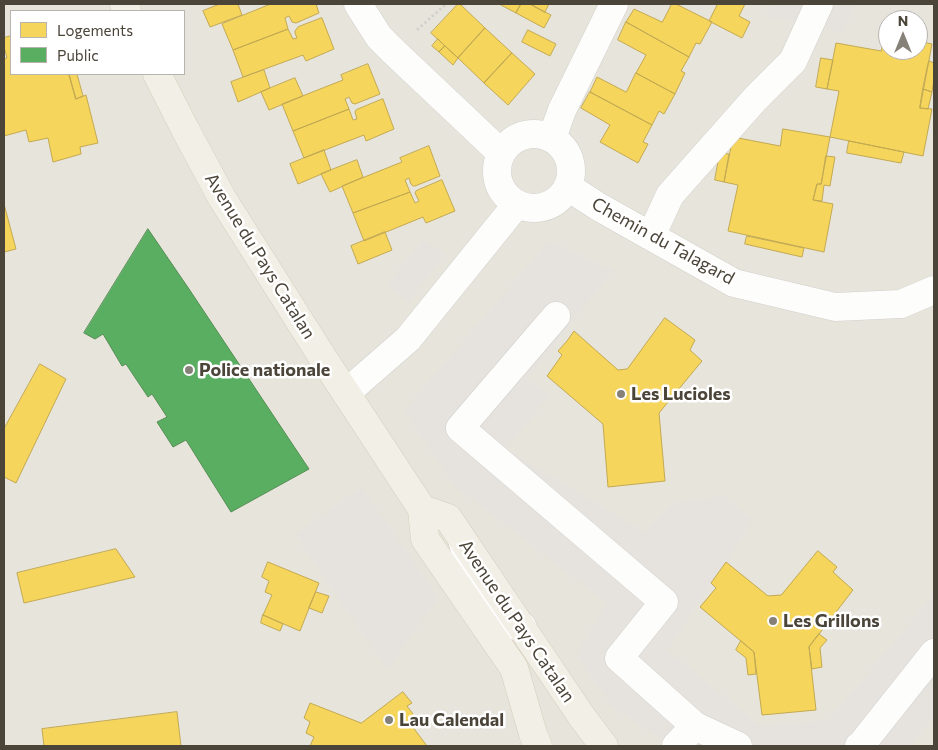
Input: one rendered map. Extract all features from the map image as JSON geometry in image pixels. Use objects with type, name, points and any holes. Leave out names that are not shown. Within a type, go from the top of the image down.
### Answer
[{"type":"main road","name":"Avenue du Pays Catalan","points":[[158,75],[222,198],[422,509],[425,539],[514,668],[538,746]]},
{"type":"main road","name":"Avenue du Pays Catalan","points":[[422,509],[448,518],[582,717],[604,746]]},
{"type":"street","points":[[358,4],[380,37],[393,51],[501,153]]},
{"type":"street","points":[[552,138],[562,110],[614,4]]},
{"type":"street","points":[[651,236],[670,196],[755,99],[793,61],[819,4]]},
{"type":"street","points":[[529,134],[541,134],[552,138],[561,144],[568,154],[571,165],[572,176],[562,198],[552,205],[540,208],[528,208],[516,204],[507,197],[500,187],[497,176],[497,164],[501,153],[508,144],[518,137],[529,134]]},
{"type":"street","name":"Chemin du Talagard","points":[[568,187],[734,282],[835,307],[901,304],[934,290]]},
{"type":"street","points":[[346,393],[408,338],[516,204]]},
{"type":"street","points":[[556,316],[460,428],[664,602],[619,658],[695,726],[738,746]]},
{"type":"street","points":[[461,537],[484,624],[522,626]]},
{"type":"street","points":[[859,746],[934,653]]},
{"type":"street","points":[[676,746],[695,726]]},
{"type":"path","points":[[393,51],[446,4]]},
{"type":"shaded area","points":[[4,4],[934,4],[934,746],[4,746]]},
{"type":"shaded area","points":[[772,4],[855,4],[843,33],[766,16]]},
{"type":"shaded area","points":[[423,239],[444,255],[408,302],[387,286]]},
{"type":"shaded area","points":[[549,241],[613,270],[526,379],[550,394],[506,449],[644,532],[673,503],[723,496],[753,520],[667,650],[760,726],[829,720],[934,595],[934,716],[909,746],[671,746],[613,707],[576,655],[607,603],[454,485],[404,411]]},
{"type":"shaded area","points":[[362,487],[438,598],[387,669],[295,534]]},
{"type":"building: Logements","points":[[220,4],[238,4],[242,15],[210,27],[203,11]]},
{"type":"building: Logements","points":[[271,4],[316,4],[319,13],[296,23],[292,22],[289,16],[285,18],[288,29],[233,50],[222,24]]},
{"type":"building: Logements","points":[[458,4],[485,28],[458,58],[431,33]]},
{"type":"building: Logements","points":[[502,4],[521,4],[516,13]]},
{"type":"building: Logements","points":[[521,4],[530,4],[551,15],[544,28],[516,13]]},
{"type":"building: Logements","points":[[530,4],[549,4],[545,12]]},
{"type":"building: Logements","points":[[672,4],[676,4],[712,22],[700,44],[696,43],[689,57],[626,22],[634,9],[662,22]]},
{"type":"building: Logements","points":[[714,4],[745,4],[739,16],[750,22],[742,38],[709,21],[717,5]]},
{"type":"building: Logements","points":[[322,18],[334,49],[306,61],[303,55],[243,77],[233,50],[288,29],[293,39],[297,38],[295,31],[298,27]]},
{"type":"building: Logements","points":[[626,22],[689,57],[681,71],[685,73],[675,94],[636,73],[646,55],[618,40]]},
{"type":"building: Logements","points":[[485,28],[512,53],[484,83],[458,58]]},
{"type":"building: Logements","points":[[528,30],[556,44],[550,56],[522,42]]},
{"type":"building: Logements","points":[[10,36],[10,75],[69,75],[76,99],[86,95],[98,143],[80,147],[81,154],[53,162],[48,138],[29,142],[26,130],[4,136],[4,59],[7,58],[4,38]]},
{"type":"building: Logements","points":[[438,39],[445,46],[439,52],[432,46]]},
{"type":"building: Logements","points":[[836,43],[878,50],[878,60],[928,60],[928,43],[932,44],[920,108],[932,109],[923,156],[830,137],[839,91],[827,89]]},
{"type":"building: Logements","points":[[445,46],[458,58],[453,65],[439,52]]},
{"type":"building: Logements","points":[[512,53],[535,74],[508,105],[484,83]]},
{"type":"building: Logements","points":[[821,58],[833,60],[827,89],[816,87]]},
{"type":"building: Logements","points":[[929,61],[934,63],[932,92],[923,89]]},
{"type":"building: Logements","points":[[368,64],[380,94],[355,104],[352,103],[349,97],[345,99],[349,109],[293,131],[282,104],[343,80],[341,75]]},
{"type":"building: Logements","points":[[264,70],[270,88],[238,102],[231,82]]},
{"type":"building: Logements","points":[[636,73],[675,94],[664,114],[659,111],[652,125],[590,92],[597,77],[626,92]]},
{"type":"building: Logements","points":[[69,75],[77,75],[83,96],[76,99]]},
{"type":"building: Logements","points":[[295,78],[303,96],[269,110],[261,92]]},
{"type":"building: Logements","points":[[923,89],[932,92],[928,109],[920,108]]},
{"type":"building: Logements","points":[[590,92],[652,125],[643,142],[648,144],[638,163],[600,142],[610,125],[581,108]]},
{"type":"building: Logements","points":[[383,99],[394,129],[366,141],[364,135],[304,158],[293,131],[349,109],[353,120],[357,119],[356,110]]},
{"type":"building: Logements","points":[[783,129],[830,137],[821,184],[817,184],[813,200],[833,204],[824,252],[728,231],[738,185],[724,182],[733,137],[780,146]]},
{"type":"building: Logements","points":[[849,141],[904,152],[901,163],[847,153]]},
{"type":"building: Logements","points":[[429,146],[440,176],[415,186],[411,184],[409,178],[405,180],[410,192],[353,213],[342,186],[402,162],[400,158]]},
{"type":"building: Logements","points":[[324,150],[331,170],[298,184],[290,164]]},
{"type":"building: Logements","points":[[720,153],[729,154],[724,182],[715,180]]},
{"type":"building: Logements","points":[[826,156],[835,157],[830,186],[824,185],[822,201],[813,200],[817,184],[821,184]]},
{"type":"building: Logements","points":[[357,160],[363,177],[330,192],[321,174]]},
{"type":"building: Logements","points":[[442,180],[455,211],[426,223],[423,217],[364,241],[353,213],[410,192],[415,203],[419,201],[415,193],[416,191]]},
{"type":"building: Logements","points":[[4,204],[16,249],[4,252]]},
{"type":"building: Logements","points":[[385,232],[392,250],[358,264],[351,246]]},
{"type":"building: Logements","points":[[747,236],[804,248],[802,257],[745,244]]},
{"type":"building: Logements","name":"Les Lucioles","points":[[665,318],[695,340],[690,350],[702,361],[659,413],[665,481],[608,487],[603,424],[547,376],[562,355],[558,351],[574,331],[618,370],[627,369]]},
{"type":"building: Logements","points":[[40,364],[66,379],[16,483],[4,477],[4,429]]},
{"type":"building: Logements","points":[[116,549],[135,577],[24,603],[17,573]]},
{"type":"building: Logements","name":"Les Grillons","points":[[818,551],[837,567],[833,572],[853,590],[809,647],[816,710],[762,715],[754,652],[700,607],[716,588],[711,583],[726,562],[768,596],[781,595]]},
{"type":"building: Logements","points":[[268,562],[319,583],[300,631],[263,615],[272,595],[265,592],[269,581],[262,577]]},
{"type":"building: Logements","points":[[316,592],[329,596],[322,613],[309,608]]},
{"type":"building: Logements","points":[[263,615],[283,624],[280,631],[261,623]]},
{"type":"building: Logements","points":[[819,634],[827,640],[820,648],[822,667],[812,669],[809,647]]},
{"type":"building: Logements","points":[[741,641],[754,652],[756,674],[748,675],[746,658],[736,650]]},
{"type":"building: Logements","name":"Lau Calendal","points":[[403,692],[412,703],[407,706],[416,718],[409,722],[427,746],[310,746],[314,737],[306,733],[310,722],[304,718],[310,703],[361,723]]},
{"type":"building: Logements","points":[[177,712],[181,746],[44,746],[42,729]]},
{"type":"building: Public","points":[[148,229],[309,469],[231,512],[186,440],[173,447],[157,422],[167,417],[152,394],[148,397],[126,364],[122,366],[103,334],[95,339],[84,333]]},
{"type":"place","name":"Police nationale","points":[[189,370]]},
{"type":"place","name":"Les Lucioles","points":[[621,394]]},
{"type":"place","name":"Les Grillons","points":[[773,621]]},
{"type":"place","name":"Lau Calendal","points":[[389,720]]}]
